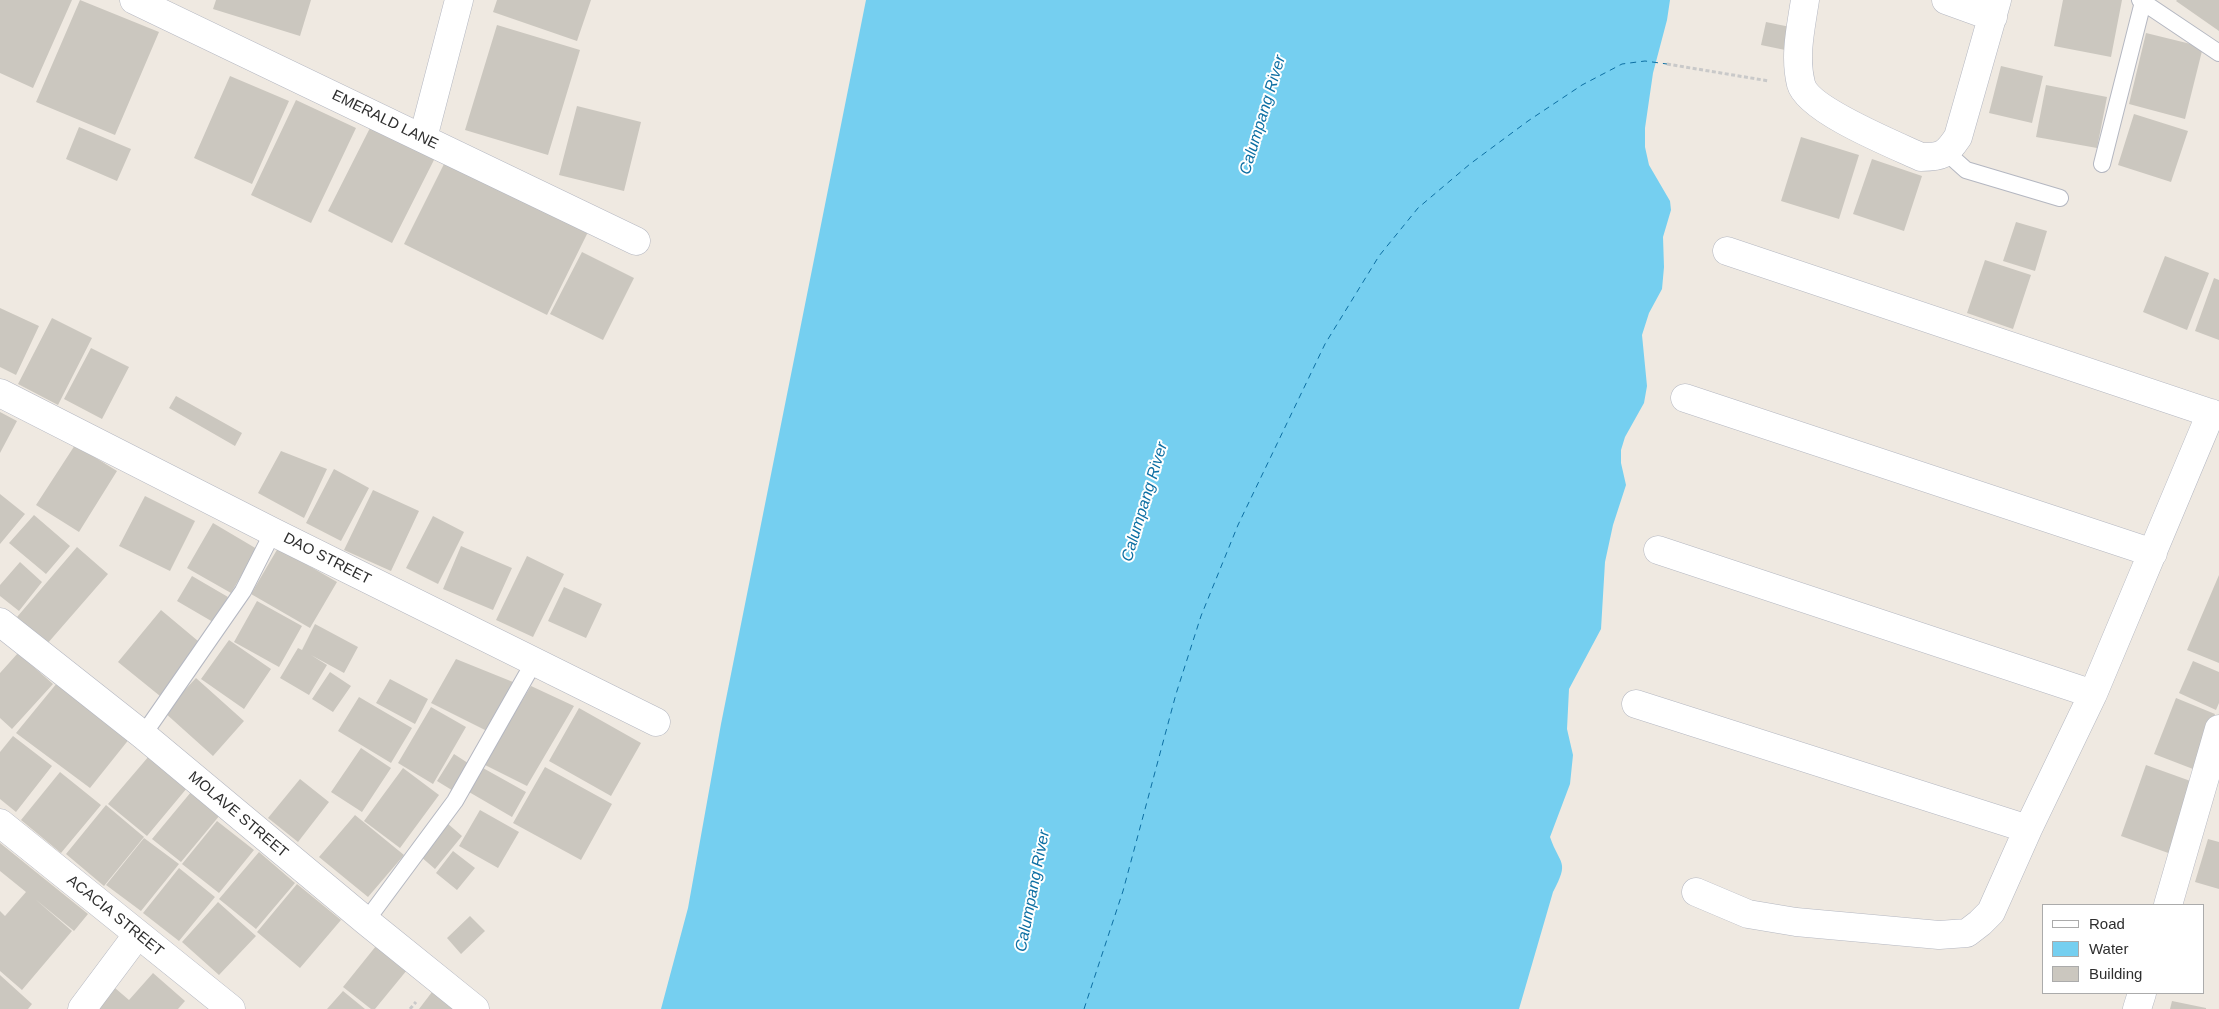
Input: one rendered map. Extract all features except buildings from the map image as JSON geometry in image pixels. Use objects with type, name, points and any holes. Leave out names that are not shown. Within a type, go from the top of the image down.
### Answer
[{"type":"street","name":"EMERALD LANE","points":[[134,0],[176,10],[423,138],[636,241]]},
{"type":"street","points":[[423,138],[459,0]]},
{"type":"street","points":[[1805,0],[1798,46],[1801,86],[1828,113],[1912,153],[1935,157],[1947,153],[1958,137],[1995,9],[1946,0]]},
{"type":"street","points":[[1696,892],[1748,914],[1796,922],[1939,935],[1967,933],[1991,912],[2093,694],[2153,553],[2215,415],[1726,251]]},
{"type":"street","name":"DAO STREET","points":[[0,393],[273,532],[656,722]]},
{"type":"street","points":[[1685,398],[2153,553]]},
{"type":"street","points":[[1658,550],[2093,694]]},
{"type":"street","name":"MOLAVE STREET","points":[[0,622],[143,735],[366,921],[475,1009]]},
{"type":"street","points":[[1636,704],[2028,830]]},
{"type":"street","points":[[2168,904],[2219,729]]},
{"type":"street","name":"ACACIA STREET","points":[[0,823],[231,1009]]},
{"type":"street","points":[[82,1009],[138,934]]},
{"type":"street","points":[[2137,1009],[2142,994]]},
{"type":"lane","points":[[2102,164],[2142,1],[2219,54]]},
{"type":"lane","points":[[1947,153],[1966,170],[2060,198]]},
{"type":"lane","points":[[143,735],[244,591],[273,532]]},
{"type":"lane","points":[[366,921],[455,801],[534,662]]},
{"type":"path","points":[[1667,64],[1801,86]]},
{"type":"water","name":"Calumpang River","points":[[866,0],[1670,0],[1667,20],[1653,73],[1645,128],[1645,147],[1649,165],[1670,201],[1671,210],[1663,237],[1664,267],[1662,289],[1649,313],[1642,335],[1647,386],[1644,403],[1625,437],[1621,450],[1621,463],[1626,485],[1613,525],[1605,562],[1601,629],[1569,689],[1567,729],[1573,755],[1570,784],[1550,837],[1562,863],[1561,874],[1553,892],[1519,1009],[661,1009],[688,908],[721,724]]},
{"type":"ferry route","points":[[1084,1009],[1123,891],[1176,694],[1201,616],[1238,525],[1325,344],[1379,256],[1418,208],[1470,164],[1528,121],[1582,85],[1622,64],[1645,61],[1667,64]]}]
